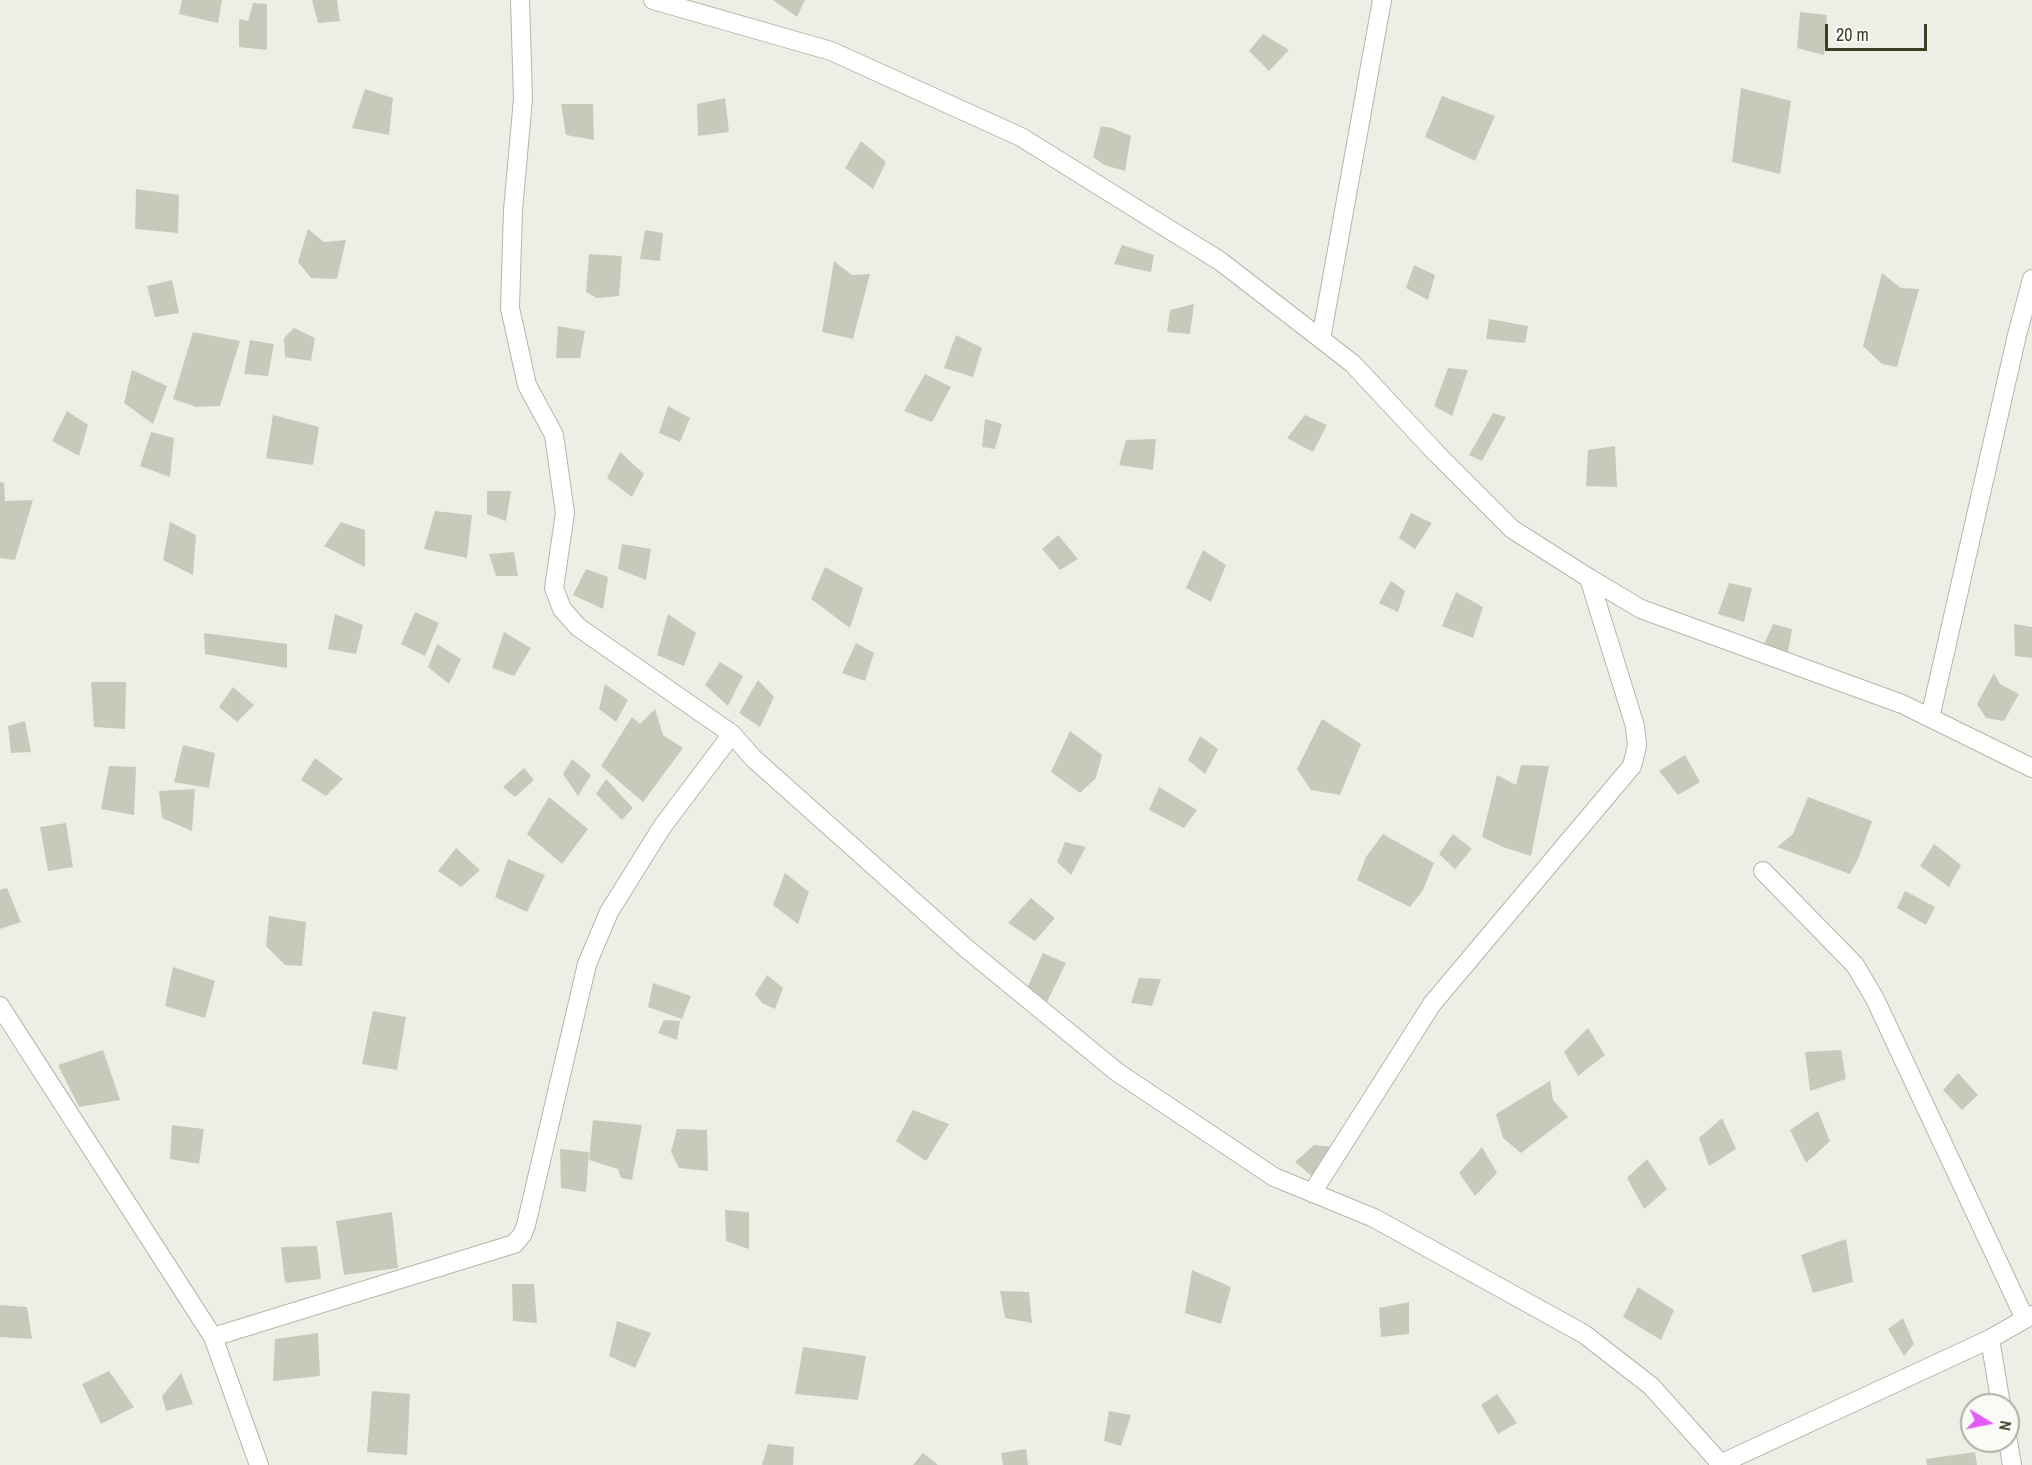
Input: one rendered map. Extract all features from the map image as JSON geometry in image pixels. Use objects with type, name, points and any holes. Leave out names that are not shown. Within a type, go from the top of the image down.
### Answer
[{"type":"street","points":[[520,0],[523,99],[513,210],[510,308],[527,385],[554,435],[565,513],[554,588],[562,609],[578,627],[732,734],[753,758],[967,949],[1117,1072],[1274,1178],[1374,1218],[1584,1334],[1651,1386],[1719,1464],[1990,1339],[2028,1317],[1875,999],[1855,965],[1762,871]]},
{"type":"street","points":[[653,0],[831,51],[1021,137],[1220,261],[1321,339],[1353,364],[1437,454],[1512,529],[1589,578],[1641,609],[1902,704],[2032,768]]},
{"type":"street","points":[[1321,339],[1383,0]]},
{"type":"street","points":[[1930,718],[2014,346],[2032,279]]},
{"type":"street","points":[[1312,1193],[1432,1004],[1632,766],[1637,746],[1635,726],[1589,578]]},
{"type":"street","points":[[213,1337],[514,1244],[522,1235],[587,964],[609,912],[662,827],[732,734]]},
{"type":"street","points":[[0,1006],[213,1337],[259,1465]]},
{"type":"street","points":[[1990,1339],[1999,1393]]},
{"type":"building","points":[[182,0],[222,0],[218,23],[179,14]]},
{"type":"building","points":[[312,0],[337,0],[340,21],[318,23]]},
{"type":"building","points":[[773,0],[805,0],[797,17]]},
{"type":"building","points":[[253,3],[267,4],[267,50],[239,47],[239,19],[248,21]]},
{"type":"building","points":[[1800,12],[1827,15],[1824,55],[1797,48]]},
{"type":"building","points":[[1263,34],[1289,50],[1269,71],[1249,51]]},
{"type":"building","points":[[1741,88],[1791,101],[1780,174],[1732,162]]},
{"type":"building","points":[[365,89],[393,98],[389,135],[352,128]]},
{"type":"building","points":[[1442,96],[1495,116],[1475,161],[1425,137]]},
{"type":"building","points":[[725,98],[729,132],[698,136],[697,104]]},
{"type":"building","points":[[561,104],[593,104],[594,140],[566,135]]},
{"type":"building","points":[[1101,126],[1131,136],[1125,171],[1104,165],[1093,157]]},
{"type":"building","points":[[861,141],[886,162],[873,189],[845,168]]},
{"type":"building","points":[[136,189],[179,195],[178,233],[135,229]]},
{"type":"building","points":[[308,229],[324,242],[346,240],[337,279],[311,278],[298,262]]},
{"type":"building","points":[[645,230],[663,233],[660,261],[640,259]]},
{"type":"building","points":[[1122,245],[1154,255],[1151,272],[1114,264]]},
{"type":"building","points":[[589,254],[622,256],[619,296],[597,298],[586,292]]},
{"type":"building","points":[[834,261],[852,275],[870,274],[853,339],[822,332]]},
{"type":"building","points":[[1414,265],[1435,275],[1428,300],[1406,288]]},
{"type":"building","points":[[1882,273],[1901,288],[1919,289],[1897,367],[1882,364],[1863,346]]},
{"type":"building","points":[[172,280],[179,313],[155,317],[147,286]]},
{"type":"building","points":[[1194,304],[1190,334],[1167,332],[1170,310]]},
{"type":"building","points":[[1489,319],[1528,326],[1525,343],[1486,339]]},
{"type":"building","points":[[558,326],[585,331],[580,358],[556,358]]},
{"type":"building","points":[[294,328],[315,338],[311,361],[285,357],[284,338]]},
{"type":"building","points":[[193,332],[240,341],[220,406],[196,407],[173,399]]},
{"type":"building","points":[[956,335],[982,348],[973,377],[944,368]]},
{"type":"building","points":[[250,340],[274,344],[268,376],[244,374]]},
{"type":"building","points":[[1448,368],[1468,370],[1452,416],[1434,406]]},
{"type":"building","points":[[132,370],[167,386],[153,424],[124,403]]},
{"type":"building","points":[[925,374],[951,387],[932,422],[904,411]]},
{"type":"building","points":[[668,406],[690,418],[680,442],[659,433]]},
{"type":"building","points":[[67,411],[88,425],[79,456],[52,441]]},
{"type":"building","points":[[1493,413],[1506,417],[1482,461],[1469,455]]},
{"type":"building","points":[[273,415],[319,427],[313,465],[266,458]]},
{"type":"building","points":[[1305,415],[1327,425],[1313,452],[1287,438]]},
{"type":"building","points":[[985,419],[1002,424],[995,449],[982,447]]},
{"type":"building","points":[[151,432],[174,438],[170,477],[140,466]]},
{"type":"building","points":[[1156,439],[1153,470],[1119,465],[1126,440]]},
{"type":"building","points":[[1615,446],[1617,487],[1586,486],[1588,450]]},
{"type":"building","points":[[620,452],[644,474],[632,497],[607,478]]},
{"type":"building","points":[[0,482],[4,483],[5,501],[33,500],[15,560],[0,558]]},
{"type":"building","points":[[487,491],[511,491],[506,521],[487,514]]},
{"type":"building","points":[[435,511],[472,515],[467,558],[424,549]]},
{"type":"building","points":[[1411,513],[1432,523],[1415,549],[1399,538]]},
{"type":"building","points":[[170,522],[196,535],[193,575],[163,560]]},
{"type":"building","points":[[341,522],[365,530],[365,567],[324,546]]},
{"type":"building","points":[[1058,535],[1078,559],[1060,570],[1042,549]]},
{"type":"building","points":[[622,544],[651,549],[646,580],[618,569]]},
{"type":"building","points":[[1203,550],[1226,565],[1211,602],[1186,588]]},
{"type":"building","points":[[514,552],[518,576],[496,576],[489,554]]},
{"type":"building","points":[[825,567],[863,588],[850,628],[811,599]]},
{"type":"building","points":[[586,569],[608,577],[603,609],[573,595]]},
{"type":"building","points":[[1391,581],[1405,591],[1398,612],[1379,603]]},
{"type":"building","points":[[1729,583],[1752,588],[1744,622],[1718,614]]},
{"type":"building","points":[[1456,592],[1483,607],[1473,638],[1442,626]]},
{"type":"building","points":[[415,612],[439,623],[425,656],[401,644]]},
{"type":"building","points":[[335,614],[363,625],[356,654],[328,649]]},
{"type":"building","points":[[668,614],[696,633],[684,666],[657,655]]},
{"type":"building","points":[[1773,624],[1792,629],[1788,652],[1764,644]]},
{"type":"building","points":[[2014,624],[2032,627],[2032,658],[2015,656]]},
{"type":"building","points":[[504,632],[531,648],[514,676],[492,668]]},
{"type":"building","points":[[204,633],[287,644],[287,668],[205,654]]},
{"type":"building","points":[[856,643],[874,653],[865,681],[842,673]]},
{"type":"building","points":[[437,644],[461,659],[449,684],[428,667]]},
{"type":"building","points":[[720,662],[743,676],[728,706],[705,685]]},
{"type":"building","points":[[1994,673],[2000,684],[2019,694],[2004,721],[1986,718],[1977,704]]},
{"type":"building","points":[[758,680],[774,697],[760,727],[739,713]]},
{"type":"building","points":[[91,682],[126,682],[125,729],[94,727]]},
{"type":"building","points":[[605,684],[628,700],[616,722],[599,709]]},
{"type":"building","points":[[233,687],[254,705],[237,722],[219,707]]},
{"type":"building","points":[[655,709],[663,735],[683,748],[643,802],[601,766],[632,717],[640,724]]},
{"type":"building","points":[[1322,719],[1361,744],[1340,795],[1311,790],[1297,769]]},
{"type":"building","points":[[25,721],[31,752],[11,753],[8,726]]},
{"type":"building","points":[[1070,731],[1102,755],[1096,778],[1080,793],[1051,772]]},
{"type":"building","points":[[1200,736],[1218,749],[1205,774],[1188,760]]},
{"type":"building","points":[[183,745],[215,753],[209,788],[174,782]]},
{"type":"building","points":[[1685,755],[1700,782],[1678,795],[1659,771]]},
{"type":"building","points":[[315,758],[343,779],[326,796],[301,780]]},
{"type":"building","points":[[572,759],[591,775],[578,796],[563,774]]},
{"type":"building","points":[[1521,765],[1549,766],[1531,856],[1482,837],[1497,775],[1516,785]]},
{"type":"building","points":[[109,766],[136,767],[134,815],[101,809]]},
{"type":"building","points":[[524,768],[534,780],[515,797],[503,787]]},
{"type":"building","points":[[606,779],[633,808],[622,820],[596,794]]},
{"type":"building","points":[[1159,787],[1197,810],[1184,828],[1149,810]]},
{"type":"building","points":[[195,789],[192,831],[162,818],[159,791]]},
{"type":"building","points":[[549,797],[588,829],[562,864],[527,834]]},
{"type":"building","points":[[1808,797],[1872,821],[1850,874],[1777,847],[1793,834]]},
{"type":"building","points":[[66,823],[73,867],[48,871],[40,827]]},
{"type":"building","points":[[1383,834],[1434,863],[1423,890],[1410,907],[1357,880],[1366,857]]},
{"type":"building","points":[[1453,834],[1472,849],[1455,869],[1439,854]]},
{"type":"building","points":[[1065,842],[1086,847],[1071,875],[1057,862]]},
{"type":"building","points":[[1934,844],[1961,865],[1949,887],[1920,866]]},
{"type":"building","points":[[456,848],[480,870],[461,887],[438,871]]},
{"type":"building","points":[[508,859],[545,875],[527,912],[495,897]]},
{"type":"building","points":[[785,873],[809,892],[798,924],[773,905]]},
{"type":"building","points":[[7,888],[21,922],[0,929],[0,890]]},
{"type":"building","points":[[1905,891],[1935,907],[1926,925],[1897,908]]},
{"type":"building","points":[[1031,898],[1055,918],[1035,941],[1008,923]]},
{"type":"building","points":[[269,916],[306,922],[302,966],[285,965],[266,946]]},
{"type":"building","points":[[1043,953],[1066,963],[1047,1002],[1027,988]]},
{"type":"building","points":[[173,967],[215,981],[205,1018],[165,1006]]},
{"type":"building","points":[[767,975],[783,988],[775,1009],[762,1003],[755,994]]},
{"type":"building","points":[[1139,978],[1161,979],[1152,1006],[1131,1003]]},
{"type":"building","points":[[653,983],[691,996],[682,1019],[648,1007]]},
{"type":"building","points":[[373,1011],[406,1017],[397,1070],[362,1064]]},
{"type":"building","points":[[664,1020],[680,1021],[677,1040],[658,1033]]},
{"type":"building","points":[[1588,1028],[1605,1055],[1578,1076],[1564,1052]]},
{"type":"building","points":[[103,1050],[120,1100],[79,1107],[58,1065]]},
{"type":"building","points":[[1841,1050],[1846,1079],[1810,1091],[1805,1052]]},
{"type":"building","points":[[1958,1073],[1978,1095],[1962,1110],[1943,1090]]},
{"type":"building","points":[[1550,1081],[1553,1100],[1568,1117],[1521,1153],[1503,1138],[1496,1114]]},
{"type":"building","points":[[913,1110],[949,1124],[926,1161],[896,1141]]},
{"type":"building","points":[[1818,1111],[1830,1141],[1806,1163],[1790,1130]]},
{"type":"building","points":[[1722,1118],[1736,1149],[1709,1166],[1699,1138]]},
{"type":"building","points":[[593,1120],[642,1125],[632,1180],[621,1178],[618,1169],[589,1160]]},
{"type":"building","points":[[172,1125],[204,1129],[199,1164],[170,1159]]},
{"type":"building","points":[[677,1129],[707,1130],[708,1171],[679,1168],[671,1152]]},
{"type":"building","points":[[1314,1145],[1334,1147],[1314,1178],[1295,1162]]},
{"type":"building","points":[[1482,1147],[1497,1173],[1475,1196],[1459,1173]]},
{"type":"building","points":[[560,1149],[589,1152],[586,1192],[561,1188]]},
{"type":"building","points":[[1647,1159],[1667,1189],[1644,1209],[1627,1178]]},
{"type":"building","points":[[725,1210],[749,1212],[749,1249],[726,1241]]},
{"type":"building","points":[[392,1212],[398,1268],[344,1275],[336,1221]]},
{"type":"building","points":[[1846,1239],[1853,1282],[1813,1293],[1801,1255]]},
{"type":"building","points":[[317,1246],[321,1279],[285,1283],[281,1247]]},
{"type":"building","points":[[1192,1270],[1231,1287],[1221,1324],[1185,1313]]},
{"type":"building","points":[[512,1284],[534,1284],[537,1323],[513,1321]]},
{"type":"building","points":[[1638,1287],[1674,1310],[1661,1340],[1623,1317]]},
{"type":"building","points":[[1000,1291],[1029,1292],[1032,1323],[1005,1318]]},
{"type":"building","points":[[1409,1302],[1409,1334],[1381,1337],[1379,1308]]},
{"type":"building","points":[[0,1305],[27,1307],[32,1339],[0,1337]]},
{"type":"building","points":[[1903,1318],[1914,1344],[1904,1356],[1888,1329]]},
{"type":"building","points":[[617,1321],[651,1333],[635,1368],[609,1356]]},
{"type":"building","points":[[318,1333],[320,1376],[273,1381],[275,1339]]},
{"type":"building","points":[[803,1347],[866,1356],[858,1400],[795,1394]]},
{"type":"building","points":[[109,1371],[134,1407],[101,1424],[82,1384]]},
{"type":"building","points":[[181,1373],[193,1404],[166,1411],[162,1396]]},
{"type":"building","points":[[372,1391],[410,1394],[407,1455],[367,1452]]},
{"type":"building","points":[[1497,1394],[1517,1423],[1498,1434],[1481,1405]]},
{"type":"building","points":[[1109,1411],[1131,1415],[1121,1446],[1104,1441]]},
{"type":"building","points":[[768,1444],[794,1447],[793,1465],[762,1465]]},
{"type":"building","points":[[1026,1449],[1028,1465],[1003,1465],[1001,1453]]},
{"type":"building","points":[[923,1453],[938,1465],[913,1465]]},
{"type":"building","points":[[1975,1453],[1977,1465],[1927,1465],[1926,1459]]}]
